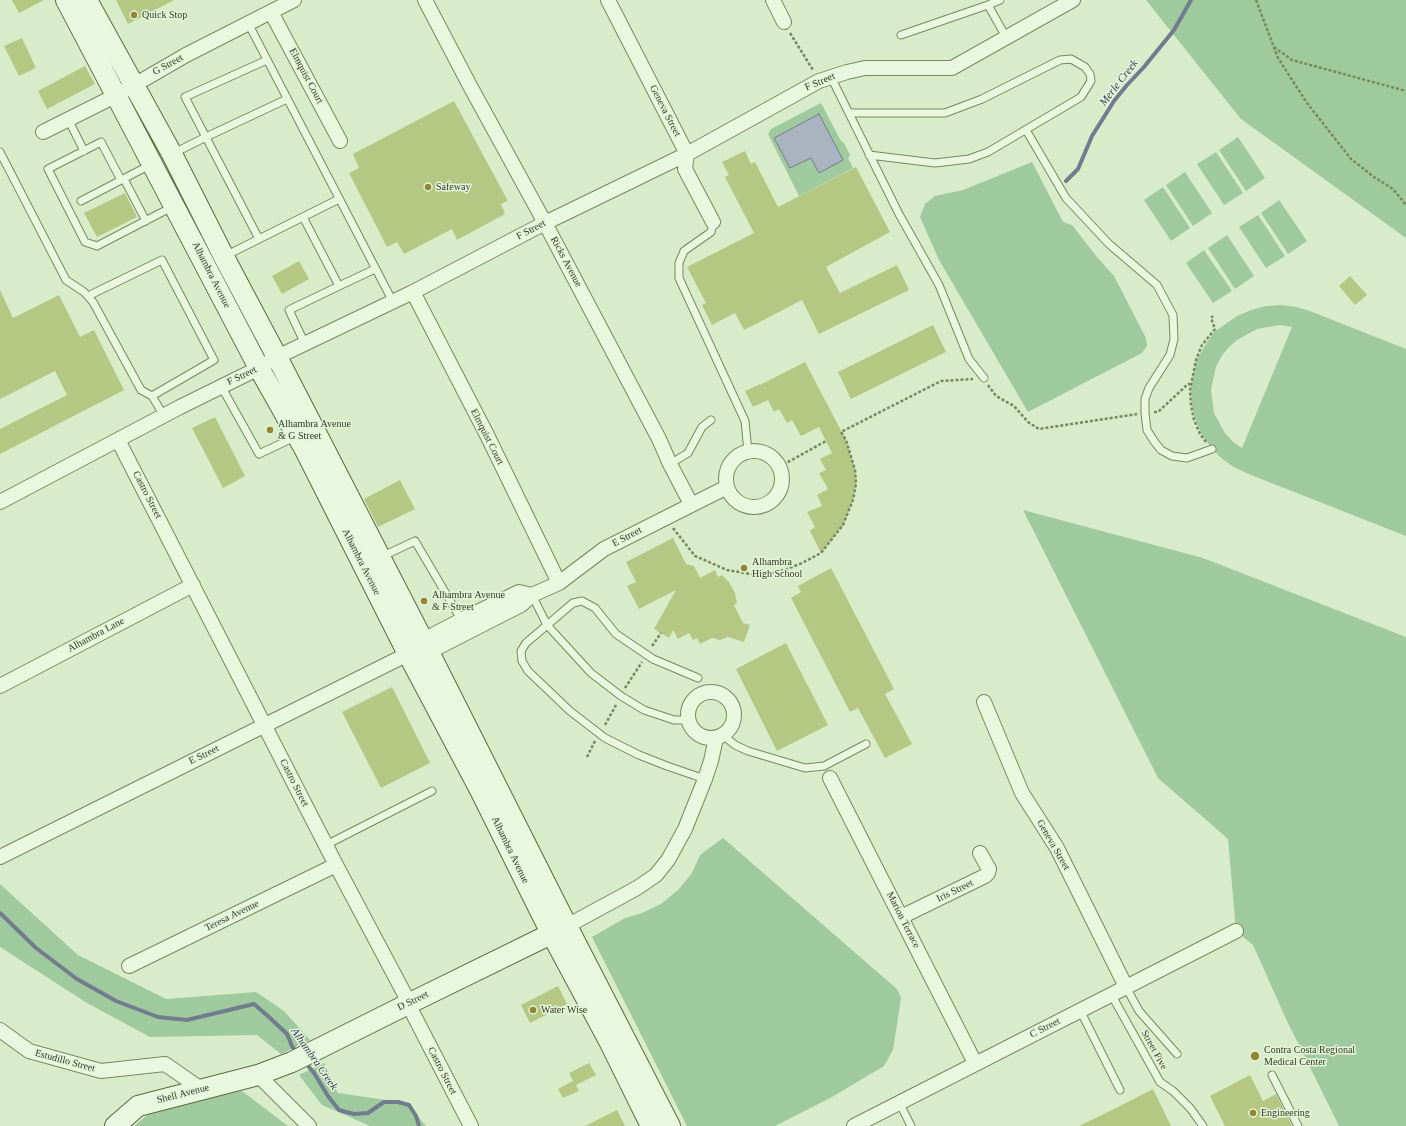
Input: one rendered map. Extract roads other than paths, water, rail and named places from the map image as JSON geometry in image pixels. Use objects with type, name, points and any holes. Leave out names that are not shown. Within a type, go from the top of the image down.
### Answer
[{"type":"main road","name":"Alhambra Avenue","points":[[66,0],[259,368],[297,436],[408,654],[480,790],[670,1126]]},
{"type":"main road","name":"Alhambra Avenue","points":[[87,0],[172,154],[426,646],[559,930],[609,1041],[651,1126]]},
{"type":"main road","name":"D Street","points":[[258,1075],[318,1050],[559,930]]},
{"type":"main road","name":"Shell Avenue","points":[[115,1126],[138,1106],[258,1075]]},
{"type":"street","name":"G Street","points":[[43,132],[117,95],[186,55],[294,0]]},
{"type":"street","name":"Ricks Avenue","points":[[425,0],[656,432],[670,464],[691,504]]},
{"type":"street","name":"Geneva Street","points":[[608,0],[687,154],[685,169],[713,222]]},
{"type":"street","points":[[773,0],[784,22]]},
{"type":"street","name":"F Street","points":[[0,502],[278,357],[413,292],[545,222],[687,154],[825,79],[865,68],[952,68],[1073,0]]},
{"type":"street","name":"Elmquist Court","points":[[271,12],[340,141]]},
{"type":"street","name":"Elmquist Court","points":[[413,292],[487,435],[559,583]]},
{"type":"street","name":"Castro Street","points":[[118,440],[336,865],[404,993],[408,1004],[470,1126]]},
{"type":"street","points":[[756,451],[764,453],[771,457],[779,467],[782,478],[781,488],[773,501],[767,505],[751,508],[743,506],[730,495],[727,487],[726,479],[729,466],[739,455],[748,452],[756,451]]},
{"type":"street","name":"E Street","points":[[0,857],[426,646],[464,626],[519,592],[532,595],[559,583],[604,549],[727,487]]},
{"type":"street","name":"Alhambra Lane","points":[[0,686],[193,585]]},
{"type":"street","points":[[709,692],[724,696],[733,708],[733,723],[729,730],[719,736],[708,738],[701,736],[695,732],[688,720],[690,704],[695,698],[709,692]]},
{"type":"street","name":"Geneva Street","points":[[984,702],[1022,793],[1057,848],[1126,987]]},
{"type":"street","points":[[559,930],[637,888],[656,875],[668,860],[685,829],[705,779],[719,736]]},
{"type":"street","name":"Marion Terrace","points":[[827,772],[975,1063]]},
{"type":"street","name":"Iris Street","points":[[901,917],[985,876],[989,869],[980,852]]},
{"type":"street","name":"Teresa Avenue","points":[[129,966],[336,865]]},
{"type":"street","name":"C Street","points":[[854,1126],[1236,931]]},
{"type":"street","name":"Estudillo Street","points":[[0,1030],[29,1051],[102,1071],[165,1064],[201,1089]]},
{"type":"street","points":[[258,1075],[309,1126]]},
{"type":"lane","points":[[901,35],[1000,0]]},
{"type":"lane","points":[[988,5],[1006,37]]},
{"type":"lane","points":[[248,23],[393,302]]},
{"type":"lane","points":[[849,113],[946,113],[982,99],[1060,60],[1071,59],[1085,67],[1090,74],[1091,81],[1081,97],[988,152],[968,159],[934,163],[869,155]]},
{"type":"lane","points":[[259,239],[186,97],[267,60]]},
{"type":"lane","points":[[825,79],[849,113],[899,214],[939,285],[969,359],[984,378]]},
{"type":"lane","points":[[172,154],[288,99]]},
{"type":"lane","points":[[68,119],[84,151]]},
{"type":"lane","points":[[1026,130],[1066,198],[1109,244],[1157,285],[1173,315],[1174,339],[1170,355],[1149,388],[1145,399],[1147,430],[1161,450],[1172,456],[1187,458],[1212,449]]},
{"type":"lane","points":[[146,221],[101,142],[48,169],[85,242],[97,246],[146,221],[175,206]]},
{"type":"lane","points":[[0,152],[66,280],[94,302],[140,390],[152,396],[164,416]]},
{"type":"lane","points":[[81,201],[152,164]]},
{"type":"lane","points":[[224,257],[339,199]]},
{"type":"lane","points":[[303,217],[339,286]]},
{"type":"lane","points":[[713,222],[711,232],[684,251],[679,263],[678,278],[745,421],[748,452]]},
{"type":"lane","points":[[88,296],[162,260],[214,360],[152,396]]},
{"type":"lane","points":[[305,344],[289,310],[376,269]]},
{"type":"lane","points":[[221,386],[258,454],[297,436]]},
{"type":"lane","points":[[670,464],[688,453],[702,426],[711,420]]},
{"type":"lane","points":[[380,557],[415,541],[464,626]]},
{"type":"lane","points":[[532,595],[547,625],[591,674],[621,696],[644,710],[674,720],[688,720]]},
{"type":"lane","points":[[698,678],[653,659],[616,634],[595,608],[582,601],[573,603],[526,643],[521,652],[522,661],[528,671],[570,711],[605,738],[660,763],[705,779]]},
{"type":"lane","points":[[719,736],[741,748],[787,763],[827,772],[866,744]]},
{"type":"lane","points":[[326,845],[432,791]]},
{"type":"lane","points":[[1126,987],[1139,1011],[1177,1054]]},
{"type":"lane","name":"Street Five","points":[[1111,994],[1160,1082],[1173,1091],[1190,1108],[1203,1126]]},
{"type":"lane","points":[[1080,1010],[1120,1090]]},
{"type":"lane","points":[[1272,1075],[1298,1126]]},
{"type":"lane","points":[[899,1102],[911,1126]]},
{"type":"waterway","name":"Merle Creek","points":[[1066,181],[1078,169],[1092,136],[1114,101],[1174,30],[1191,0]]},
{"type":"waterway","name":"Alhambra Creek","points":[[0,913],[36,948],[77,979],[116,1001],[158,1017],[187,1020],[254,1004],[287,1034],[297,1053]]},
{"type":"waterway","name":"Alhambra Creek","points":[[304,1061],[339,1110],[354,1114],[368,1113],[384,1102],[398,1102],[409,1105],[416,1116],[419,1126]]},
{"type":"place","name":"Quick Stop","points":[[134,15]]},
{"type":"place","name":"Safeway","points":[[428,187]]},
{"type":"place","name":"Alhambra Avenue & G Street","points":[[270,430]]},
{"type":"place","name":"Alhambra High School","points":[[744,568]]},
{"type":"place","name":"Alhambra Avenue & F Street","points":[[424,601]]},
{"type":"place","name":"Water Wise","points":[[533,1010]]},
{"type":"place","name":"Contra Costa Regional Medical Center","points":[[1255,1056]]},
{"type":"place","name":"Engineering","points":[[1253,1113]]}]
